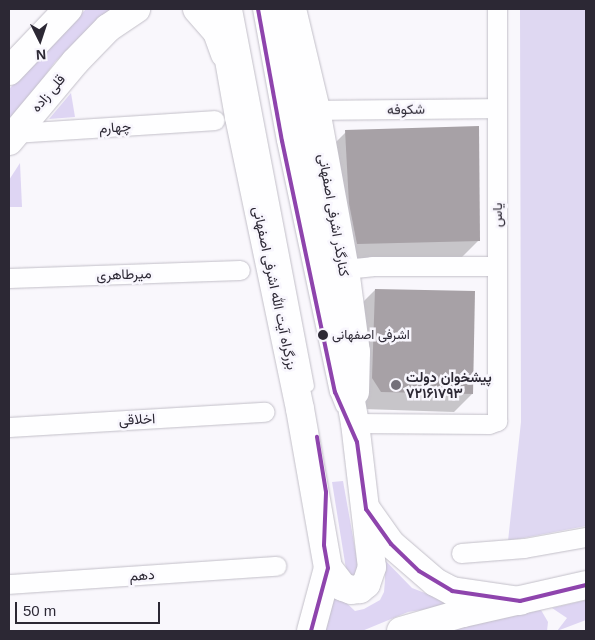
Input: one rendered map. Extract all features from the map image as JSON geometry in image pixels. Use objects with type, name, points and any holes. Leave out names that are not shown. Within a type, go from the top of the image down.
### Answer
[{"type":"main road","points":[[9,71],[20,46],[68,9]]},
{"type":"main road","name":"قلی زاده","points":[[12,137],[75,62],[108,28],[136,9]]},
{"type":"main road","points":[[198,9],[217,32],[231,72]]},
{"type":"main road","name":"بزرگراه آیت الله اشرفی اصفهانی","points":[[220,9],[231,72],[300,409],[326,556]]},
{"type":"main road","points":[[273,9],[292,112],[329,279],[356,433],[372,567],[366,584],[360,589],[351,590],[343,587],[326,556]]},
{"type":"main road","name":"کنارگذر اشرفی اصفهانی","points":[[292,9],[316,110],[345,269],[356,352],[356,433]]},
{"type":"main road","points":[[366,509],[392,544],[435,582],[452,591],[520,601]]},
{"type":"main road","points":[[311,631],[326,556]]},
{"type":"main road","points":[[401,631],[463,613],[586,585]]},
{"type":"street","name":"یاس","points":[[356,433],[489,424],[497,421],[497,9]]},
{"type":"street","name":"شکوفه","points":[[316,110],[497,108]]},
{"type":"street","name":"چهارم","points":[[12,137],[215,120]]},
{"type":"street","points":[[345,269],[372,266],[497,266]]},
{"type":"street","name":"میرطاهری","points":[[9,278],[240,270]]},
{"type":"street","name":"اخلاقی","points":[[9,427],[265,412]]},
{"type":"street","points":[[461,553],[524,548],[586,537]]},
{"type":"street","name":"دهم","points":[[9,584],[276,566]]},
{"type":"lane","points":[[237,9],[310,396]]},
{"type":"lane","points":[[258,9],[282,141],[335,392],[356,433]]},
{"type":"lane","points":[[315,425],[326,492],[326,556]]},
{"type":"shaded area","points":[[86,9],[115,9],[87,31],[55,62],[9,125],[9,89]]},
{"type":"shaded area","points":[[520,9],[586,9],[586,526],[508,541],[521,422]]},
{"type":"shaded area","points":[[71,93],[75,117],[49,119]]},
{"type":"shaded area","points":[[20,163],[22,207],[9,207],[9,180]]},
{"type":"shaded area","points":[[343,481],[358,565],[356,575],[352,576],[346,569],[332,482]]},
{"type":"shaded area","points":[[379,554],[412,588],[456,605],[408,612],[362,631],[324,631],[335,592],[355,611],[364,609],[380,600],[384,592],[385,569]]},
{"type":"shaded area","points":[[586,600],[586,620],[557,631],[567,618],[552,608]]},
{"type":"shaded area","points":[[541,610],[548,622],[547,631],[446,631]]},
{"type":"building","points":[[479,126],[480,241],[357,244],[349,204],[345,130]]},
{"type":"building","points":[[375,289],[475,291],[473,394],[381,392],[372,378]]},
{"type":"transit line","points":[[258,9],[282,141],[335,392],[357,442],[366,509],[391,544],[419,571],[452,591],[520,601],[586,585]]},
{"type":"transit line","points":[[311,631],[328,568],[324,545],[326,492],[317,437]]},
{"type":"place","name":"اشرفی اصفهانی","points":[[323,335]]},
{"type":"place","name":"پیشخوان دولت ۷۲۱۶۱۷۹۳","points":[[396,385]]}]
